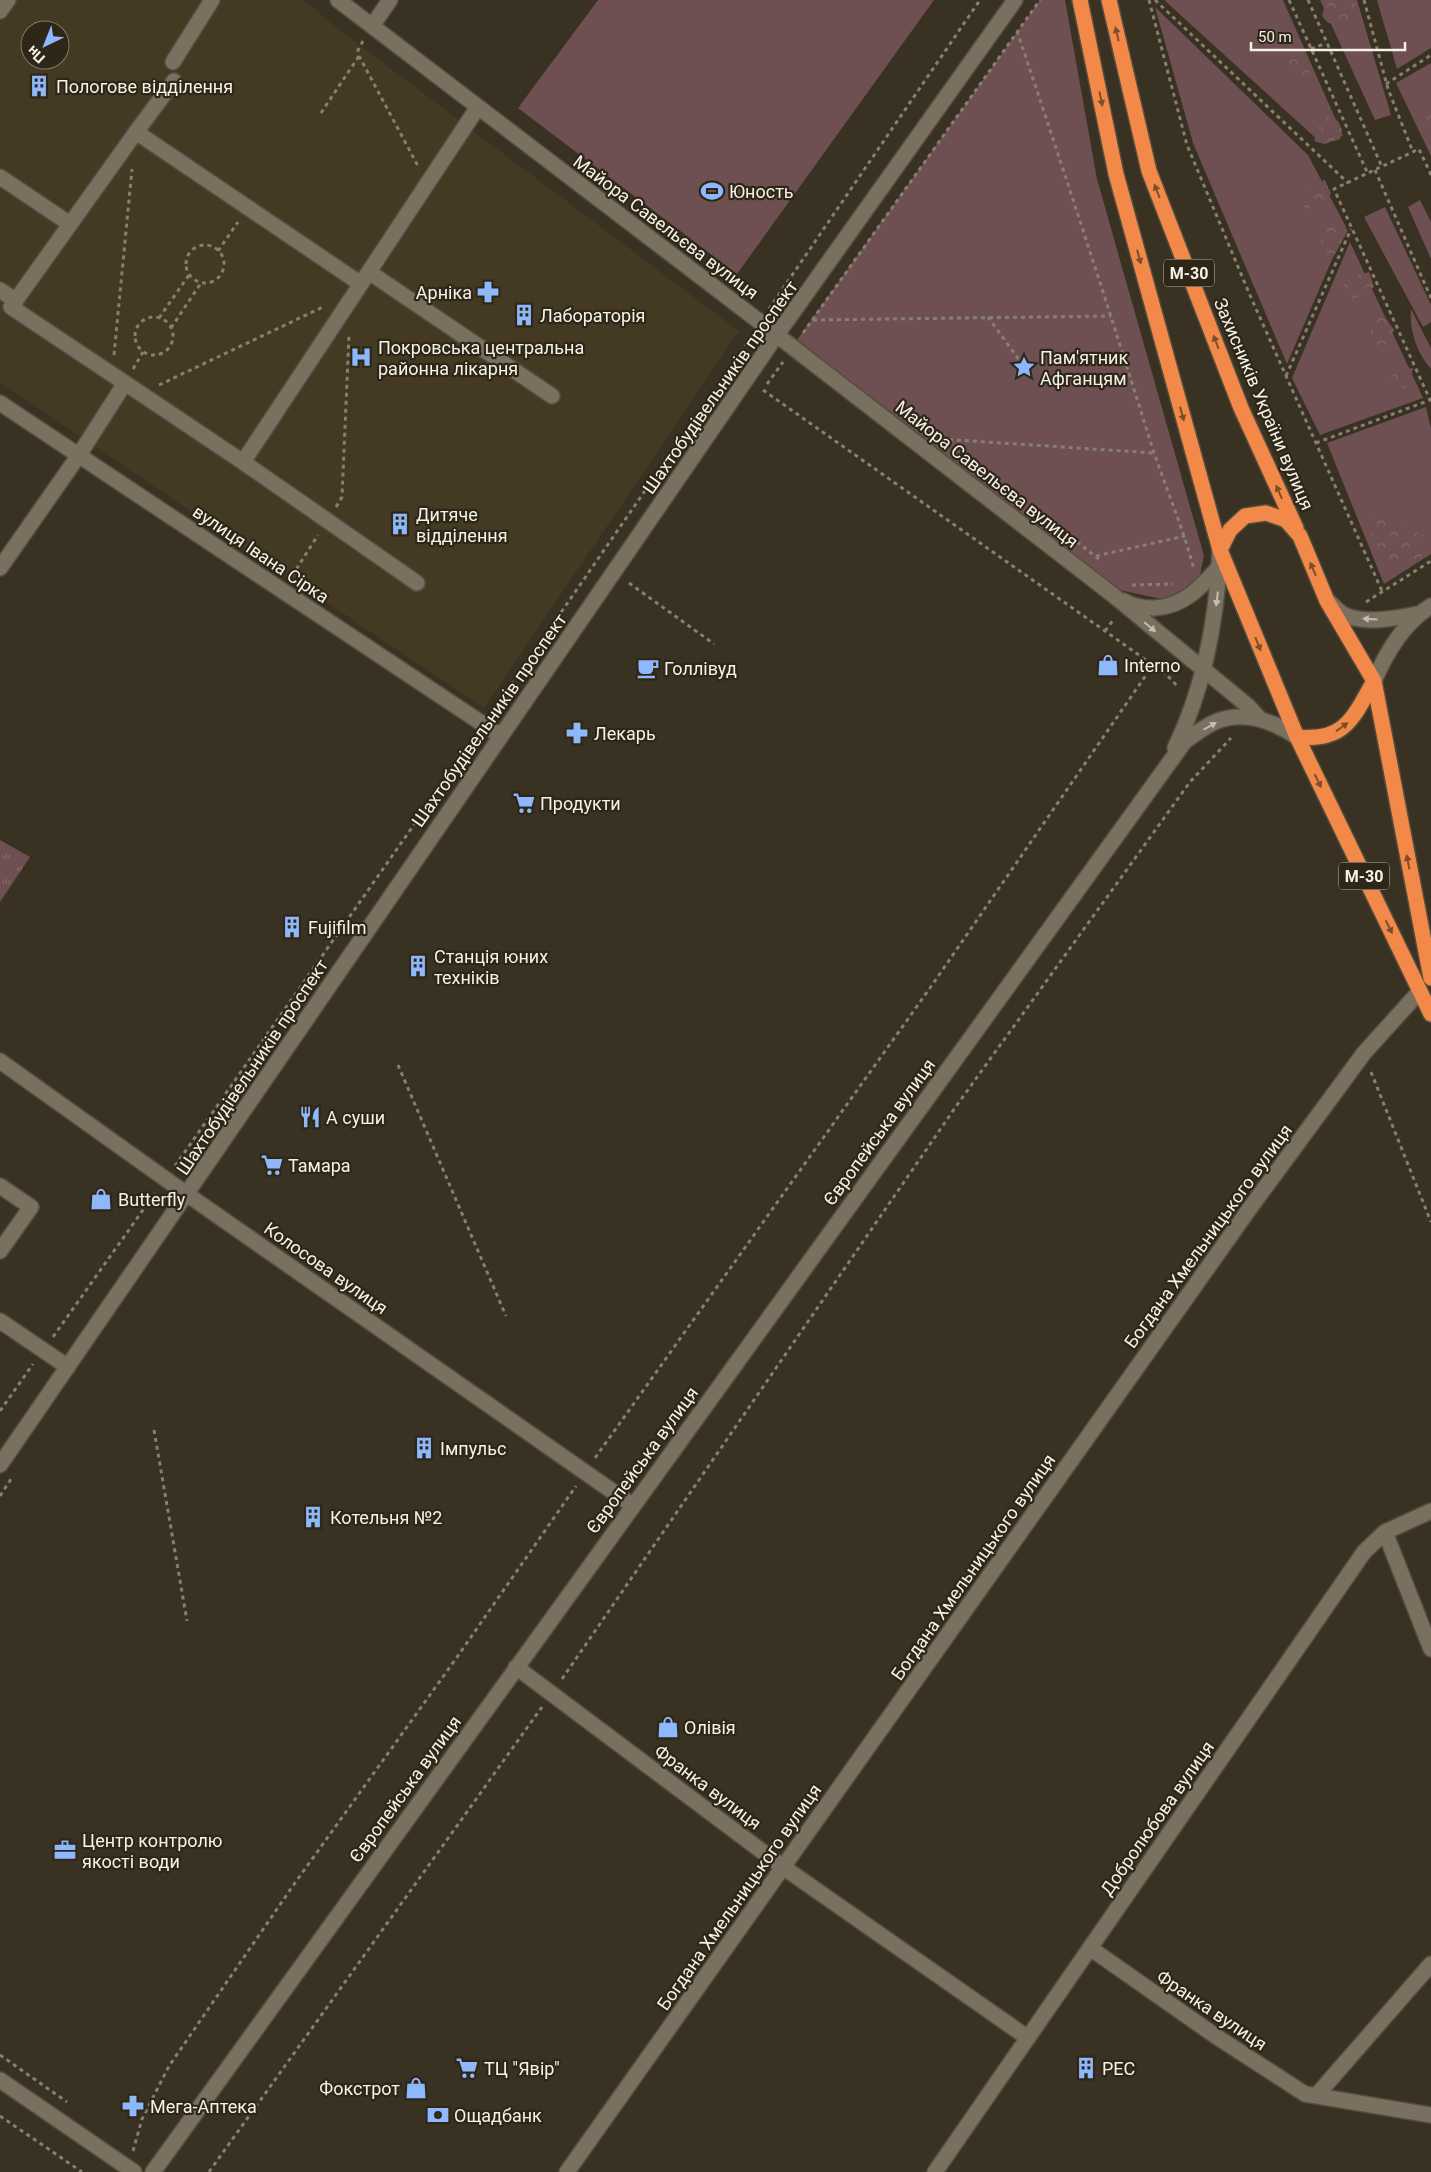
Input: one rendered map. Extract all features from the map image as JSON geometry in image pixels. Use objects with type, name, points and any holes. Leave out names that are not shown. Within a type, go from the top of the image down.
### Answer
[{"type":"highway","name":"М-30","points":[[1080,0],[1116,174],[1220,550],[1297,737],[1431,1014]]},
{"type":"highway","name":"Захисників України вулиця","points":[[1109,0],[1149,171],[1242,408],[1300,536]]},
{"type":"highway","points":[[1220,550],[1230,530],[1246,516],[1266,512],[1286,520],[1300,536]]},
{"type":"highway","name":"М-30","points":[[1300,536],[1327,601],[1374,680],[1431,978]]},
{"type":"highway","points":[[1297,737],[1327,736],[1341,729],[1353,718],[1374,680]]},
{"type":"street","points":[[0,11],[8,0]]},
{"type":"street","points":[[173,62],[212,0]]},
{"type":"street","name":"Майора Савельєва вулиця","points":[[338,0],[760,322],[1113,595],[1260,719]]},
{"type":"street","points":[[372,26],[390,0]]},
{"type":"street","name":"Шахтобудівельників проспект","points":[[0,1465],[776,336],[1016,0]]},
{"type":"street","points":[[174,81],[11,307],[243,462],[417,582]]},
{"type":"street","points":[[243,462],[478,107]]},
{"type":"street","points":[[136,132],[248,207],[552,396]]},
{"type":"street","points":[[0,177],[70,224]]},
{"type":"street","points":[[0,290],[16,301]]},
{"type":"street","points":[[0,568],[79,455],[118,379]]},
{"type":"street","name":"вулиця Івана Сірка","points":[[0,403],[501,736]]},
{"type":"street","name":"Європейська вулиця","points":[[1164,772],[1180,738],[1204,670],[1213,630],[1220,550]]},
{"type":"street","name":"Майора Савельєва вулиця","points":[[1113,595],[1129,604],[1146,608],[1165,607],[1182,602],[1219,567]]},
{"type":"street","points":[[1327,601],[1345,616],[1366,620],[1386,620],[1424,610]]},
{"type":"street","points":[[1374,680],[1391,648],[1424,610]]},
{"type":"street","name":"Європейська вулиця","points":[[153,2172],[632,1505],[1185,741],[1216,722],[1240,717],[1260,719],[1280,726],[1297,737]]},
{"type":"street","name":"Богдана Хмельницького вулиця","points":[[567,2172],[1250,1208],[1364,1053],[1420,991]]},
{"type":"street","name":"Колосова вулиця","points":[[0,1061],[632,1505]]},
{"type":"street","points":[[0,1186],[31,1207],[0,1252]]},
{"type":"street","points":[[0,1321],[68,1367]]},
{"type":"street","name":"Добролюбова вулиця","points":[[935,2172],[1364,1552],[1385,1532],[1431,1511]]},
{"type":"street","points":[[1385,1532],[1431,1649]]},
{"type":"street","name":"Франка вулиця","points":[[516,1667],[783,1867],[1028,2038]]},
{"type":"street","name":"Франка вулиця","points":[[1090,1948],[1225,2042],[1305,2094],[1431,2115]]},
{"type":"street","points":[[1316,2096],[1431,1964]]},
{"type":"street","points":[[0,2080],[134,2172]]},
{"type":"path","points":[[731,367],[980,0]]},
{"type":"path","points":[[792,347],[1040,0]]},
{"type":"path","points":[[1149,0],[1188,144],[1249,293],[1382,591]]},
{"type":"path","points":[[1156,0],[1348,183]]},
{"type":"path","points":[[1289,0],[1368,174]]},
{"type":"path","points":[[1308,0],[1382,167]]},
{"type":"path","points":[[1364,0],[1386,84],[1413,152]]},
{"type":"path","points":[[372,26],[358,50],[359,56],[428,184]]},
{"type":"path","points":[[1017,32],[1111,316],[1154,454],[1185,536],[1197,586],[1126,585]]},
{"type":"path","points":[[1311,49],[1326,43]]},
{"type":"path","points":[[1386,84],[1431,55]]},
{"type":"path","points":[[321,112],[359,56]]},
{"type":"path","points":[[1316,442],[1430,398],[1334,189],[1419,149],[1431,175]]},
{"type":"path","points":[[118,379],[133,161]]},
{"type":"path","points":[[1375,170],[1431,298]]},
{"type":"path","points":[[218,251],[248,207]]},
{"type":"path","points":[[1286,376],[1352,228]]},
{"type":"path","points":[[203,245],[218,251],[224,263],[220,276],[208,283],[201,283],[189,275],[186,259],[192,250],[203,245]]},
{"type":"path","points":[[159,318],[189,275]]},
{"type":"path","points":[[171,328],[201,283]]},
{"type":"path","points":[[140,394],[330,303]]},
{"type":"path","points":[[812,320],[988,316],[1111,316]]},
{"type":"path","points":[[988,316],[1024,367]]},
{"type":"path","points":[[147,318],[159,318],[171,328],[172,342],[163,352],[150,355],[140,350],[135,338],[137,326],[147,318]]},
{"type":"path","points":[[291,578],[342,498],[350,329]]},
{"type":"path","points":[[763,390],[1153,665],[1178,687]]},
{"type":"path","points":[[941,439],[1154,454]]},
{"type":"path","points":[[0,1411],[166,1178],[663,465]]},
{"type":"path","points":[[1095,556],[1185,536]]},
{"type":"path","points":[[1360,606],[1431,561]]},
{"type":"path","points":[[629,583],[714,644]]},
{"type":"path","points":[[134,2149],[142,2119],[169,2066],[297,1880],[455,1660],[586,1472],[610,1434],[930,988],[1153,665]]},
{"type":"path","points":[[209,2172],[552,1694],[957,1105],[1190,782],[1230,738]]},
{"type":"path","points":[[1364,1053],[1431,1222]]},
{"type":"path","points":[[398,1064],[506,1316]]},
{"type":"path","points":[[154,1430],[187,1621]]},
{"type":"path","points":[[0,2116],[82,2172]]},
{"type":"shaded area","name":"Покровська центральна районна лікарня","points":[[0,0],[304,0],[342,32],[739,331],[484,708],[0,383]]},
{"type":"green space","name":"Юность","points":[[598,0],[934,0],[737,274],[518,108]]},
{"type":"green space","points":[[1040,0],[1065,0],[1097,179],[1204,556],[1199,580],[1174,598],[1156,598],[1106,587],[792,347]]},
{"type":"green space","points":[[1164,0],[1283,0],[1343,136],[1320,142]]},
{"type":"green space","points":[[1320,0],[1357,0],[1391,115],[1375,120]]},
{"type":"green space","points":[[1326,0],[1355,0],[1356,14],[1346,25],[1328,23],[1322,16]]},
{"type":"green space","points":[[1377,0],[1431,0],[1431,48],[1397,69]]},
{"type":"green space","points":[[1155,7],[1308,155],[1346,227],[1287,364],[1193,143]]},
{"type":"green space","points":[[1293,57],[1305,60],[1310,70],[1306,79],[1290,80],[1283,65]]},
{"type":"green space","points":[[1431,63],[1431,156],[1396,83]]},
{"type":"green space","points":[[1424,110],[1431,113],[1431,138],[1420,120]]},
{"type":"green space","points":[[1323,115],[1338,121],[1342,130],[1340,139],[1324,144],[1314,141]]},
{"type":"green space","points":[[1325,180],[1331,194],[1316,209],[1304,207],[1306,189]]},
{"type":"green space","points":[[1420,200],[1431,222],[1431,259],[1408,207]]},
{"type":"green space","points":[[1385,207],[1431,305],[1431,322],[1423,327],[1364,217]]},
{"type":"green space","points":[[1326,216],[1348,230],[1334,256],[1319,252]]},
{"type":"green space","points":[[1350,242],[1423,398],[1320,435],[1292,378]]},
{"type":"green space","points":[[1369,272],[1374,287],[1358,297],[1344,301],[1343,285],[1353,277]]},
{"type":"green space","points":[[1411,309],[1431,348],[1431,369],[1415,341],[1411,325]]},
{"type":"green space","points":[[1385,317],[1394,330],[1386,343],[1381,347],[1370,344],[1372,319]]},
{"type":"green space","points":[[1413,368],[1407,385],[1401,390],[1391,392],[1388,383],[1396,370]]},
{"type":"green space","points":[[1426,407],[1431,429],[1431,554],[1384,584],[1327,443]]},
{"type":"green space","points":[[1374,512],[1427,537],[1425,555],[1397,567],[1385,558],[1368,529]]},
{"type":"green space","points":[[0,840],[30,857],[0,902]]},
{"type":"place","name":"Пологове відділення","points":[[39,86]]},
{"type":"place","name":"Юность","points":[[712,191]]},
{"type":"place","name":"Арніка","points":[[488,292]]},
{"type":"place","name":"Лабораторія","points":[[524,315]]},
{"type":"place","name":"Покровська центральна районна лікарня","points":[[361,357]]},
{"type":"place","name":"Пам'ятник Афганцям","points":[[1024,367]]},
{"type":"place","name":"Дитяче відділення","points":[[400,524]]},
{"type":"place","name":"Interno","points":[[1108,665]]},
{"type":"place","name":"Голлівуд","points":[[648,668]]},
{"type":"place","name":"Лекарь","points":[[577,733]]},
{"type":"place","name":"Продукти","points":[[524,803]]},
{"type":"place","name":"Fujifilm","points":[[292,927]]},
{"type":"place","name":"Станція юних техніків","points":[[418,966]]},
{"type":"place","name":"А суши","points":[[310,1117]]},
{"type":"place","name":"Тамара","points":[[272,1165]]},
{"type":"place","name":"Butterfly","points":[[101,1199]]},
{"type":"place","name":"Імпульс","points":[[424,1448]]},
{"type":"place","name":"Котельня №2","points":[[313,1517]]},
{"type":"place","name":"Олівія","points":[[668,1727]]},
{"type":"place","name":"Центр контролю якості води","points":[[65,1850]]},
{"type":"place","name":"ТЦ \"Явір\"","points":[[467,2068]]},
{"type":"place","name":"РЕС","points":[[1086,2068]]},
{"type":"place","name":"Фокстрот","points":[[416,2088]]},
{"type":"place","name":"Мега-Аптека","points":[[133,2106]]},
{"type":"place","name":"Ощадбанк","points":[[438,2115]]}]
